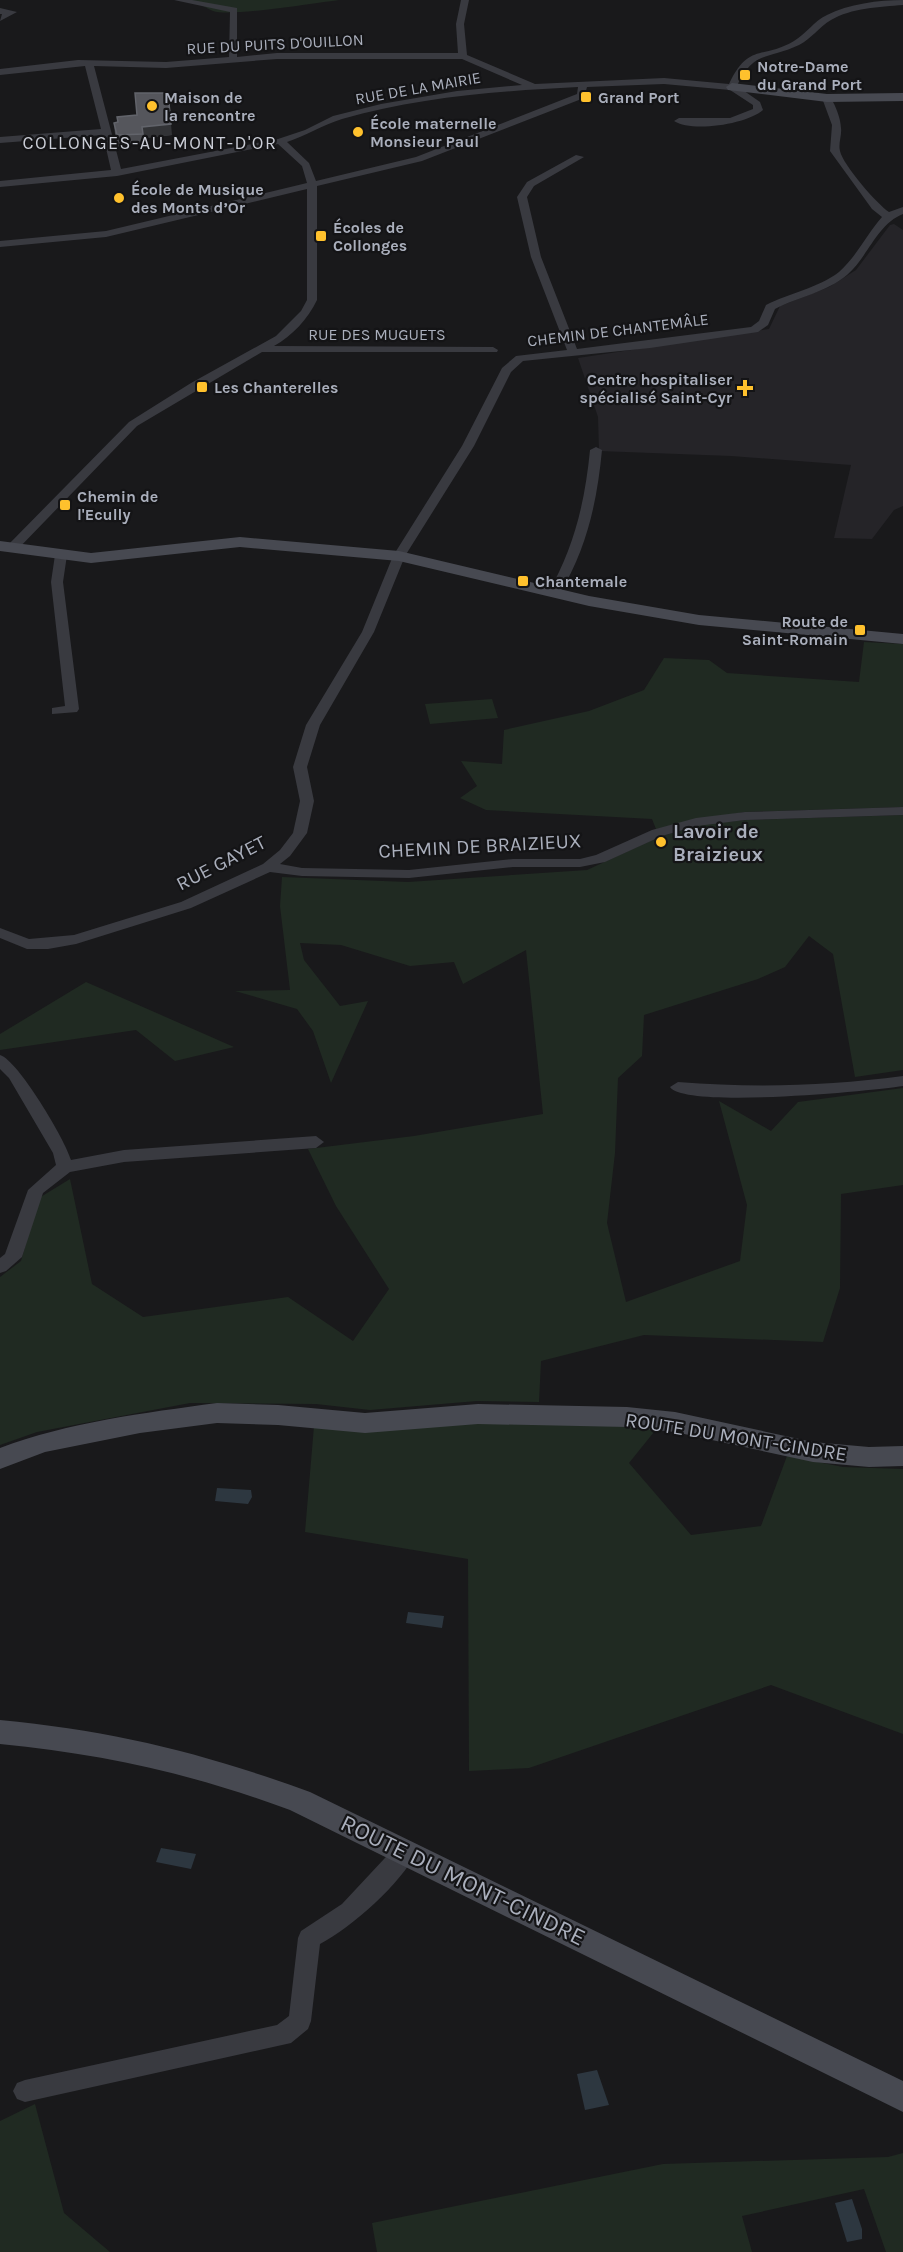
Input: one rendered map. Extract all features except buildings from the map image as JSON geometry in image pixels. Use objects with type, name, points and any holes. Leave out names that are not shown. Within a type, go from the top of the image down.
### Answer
[{"type":"street","points":[[178,0],[234,10],[233,60]]},
{"type":"street","points":[[465,0],[460,24],[463,56],[535,87],[563,104]]},
{"type":"street","points":[[732,87],[742,66],[751,59],[797,43],[819,23],[842,12],[885,2],[903,2]]},
{"type":"street","points":[[0,11],[13,12],[0,18]]},
{"type":"street","name":"RUE DU PUITS D'OUILLON","points":[[0,72],[89,63],[166,65],[342,55],[463,56]]},
{"type":"street","points":[[89,63],[117,173]]},
{"type":"street","name":"RUE DE LA MAIRIE","points":[[0,184],[117,173],[187,161],[280,141],[308,132],[336,118],[381,107],[457,94],[535,87],[664,81],[732,87]]},
{"type":"street","points":[[0,244],[106,234],[443,152],[581,96],[583,86]]},
{"type":"street","points":[[732,87],[827,98],[903,97]]},
{"type":"street","points":[[679,121],[724,123],[738,120],[758,110],[757,104],[751,98],[732,87]]},
{"type":"street","points":[[827,98],[837,125],[835,151],[875,207],[888,216]]},
{"type":"street","points":[[0,140],[105,132]]},
{"type":"street","points":[[6,547],[133,424],[294,327],[312,300],[314,236],[312,183],[306,165],[280,141]]},
{"type":"street","points":[[574,354],[536,257],[522,197],[530,184],[579,157]]},
{"type":"street","name":"CHEMIN DE CHANTEMÂLE","points":[[399,556],[468,446],[506,370],[520,358],[574,354],[754,330],[764,323],[770,307],[790,296],[825,284],[842,274],[888,216],[903,210]]},
{"type":"street","name":"RUE DES MUGUETS","points":[[260,349],[493,350]]},
{"type":"street","points":[[554,593],[578,546],[589,515],[596,450]]},
{"type":"street","points":[[6,547],[90,558],[240,542],[399,556],[554,593],[699,620],[903,639]]},
{"type":"street","points":[[57,711],[72,709],[57,582],[62,555]]},
{"type":"street","name":"RUE GAYET","points":[[0,933],[27,944],[48,944],[76,939],[186,905],[268,867],[285,853],[300,833],[307,801],[300,767],[314,725],[368,632],[399,556]]},
{"type":"street","name":"CHEMIN DE BRAIZIEUX","points":[[268,867],[302,872],[409,874],[513,863],[580,863],[600,859],[657,833],[696,822],[745,816],[903,811]]},
{"type":"street","points":[[0,1060],[15,1075],[61,1153],[65,1167]]},
{"type":"street","points":[[678,1087],[728,1092],[804,1093],[903,1081]]},
{"type":"street","points":[[0,1267],[13,1257],[36,1190],[65,1167],[124,1156],[316,1142]]},
{"type":"street","name":"ROUTE DU MONT-CINDRE","points":[[0,1459],[41,1443],[140,1423],[217,1413],[278,1415],[365,1423],[478,1414],[627,1417],[675,1422],[813,1452],[869,1457],[903,1456]]},
{"type":"street","name":"ROUTE DU MONT-CINDRE","points":[[0,1732],[97,1743],[225,1773],[300,1801],[406,1851],[903,2097]]},
{"type":"street","points":[[25,2091],[283,2035],[300,2021],[309,1938],[326,1930],[360,1904],[406,1851]]},
{"type":"shaded area","points":[[188,0],[339,0],[254,11],[223,12],[213,11]]},
{"type":"shaded area","name":"Centre hospitaliser spécialisé Saint-Cyr","points":[[894,224],[903,230],[903,506],[894,510],[872,539],[834,538],[851,465],[731,456],[599,451],[598,417],[578,358],[769,329],[780,306],[829,287],[856,270],[890,225]]},
{"type":"shaded area","points":[[864,642],[903,644],[903,807],[744,812],[656,829],[652,819],[486,810],[460,798],[477,786],[461,761],[502,764],[504,730],[589,711],[644,690],[664,658],[709,660],[727,673],[859,682]]},
{"type":"shaded area","points":[[492,699],[498,718],[430,724],[425,704]]},
{"type":"shaded area","points":[[903,815],[903,1070],[855,1077],[833,954],[809,936],[785,967],[758,979],[644,1015],[642,1056],[618,1078],[615,1153],[607,1223],[626,1302],[740,1261],[747,1205],[719,1101],[771,1131],[798,1102],[903,1088],[903,1185],[841,1194],[840,1288],[823,1342],[644,1335],[541,1361],[539,1402],[477,1401],[370,1410],[316,1404],[190,1403],[37,1432],[0,1445],[0,1277],[21,1261],[39,1198],[70,1179],[92,1284],[143,1317],[288,1297],[353,1341],[389,1289],[336,1206],[308,1149],[414,1136],[543,1114],[526,950],[463,984],[454,962],[410,966],[341,945],[300,943],[304,960],[340,1006],[368,1001],[331,1083],[313,1031],[297,1009],[235,991],[290,990],[280,906],[282,877],[408,882],[587,870],[659,837],[703,824],[747,820]]},
{"type":"shaded area","points":[[86,982],[234,1047],[175,1061],[136,1030],[0,1050],[0,1034]]},
{"type":"shaded area","points":[[479,1423],[658,1427],[629,1463],[691,1535],[761,1526],[787,1456],[843,1467],[903,1469],[903,1734],[771,1685],[529,1768],[469,1771],[468,1559],[305,1532],[314,1426]]},
{"type":"shaded area","points":[[217,1488],[251,1490],[252,1497],[248,1504],[215,1501]]},
{"type":"shaded area","points":[[408,1612],[444,1616],[442,1628],[406,1623]]},
{"type":"shaded area","points":[[161,1848],[196,1854],[191,1869],[156,1862]]},
{"type":"shaded area","points":[[597,2070],[609,2105],[585,2110],[577,2074]]},
{"type":"shaded area","points":[[35,2104],[64,2213],[110,2252],[0,2252],[0,2121]]},
{"type":"shaded area","points":[[903,2153],[903,2252],[886,2252],[864,2189],[742,2216],[752,2252],[377,2252],[372,2223],[663,2164],[888,2157]]},
{"type":"shaded area","points":[[852,2199],[862,2229],[862,2239],[847,2242],[835,2203]]},
{"type":"place","name":"Notre-Dame du Grand Port","points":[[745,75]]},
{"type":"place","name":"Grand Port","points":[[586,97]]},
{"type":"place","name":"Maison de la rencontre","points":[[152,106]]},
{"type":"place","name":"École maternelle Monsieur Paul","points":[[358,132]]},
{"type":"place","name":"École de Musique des Monts d’Or","points":[[119,198]]},
{"type":"place","name":"Écoles de Collonges","points":[[321,236]]},
{"type":"place","name":"Les Chanterelles","points":[[202,387]]},
{"type":"place","name":"Centre hospitaliser spécialisé Saint-Cyr","points":[[745,388]]},
{"type":"place","name":"Chemin de l'Ecully","points":[[65,505]]},
{"type":"place","name":"Chantemale","points":[[523,581]]},
{"type":"place","name":"Route de Saint-Romain","points":[[860,630]]},
{"type":"place","name":"Lavoir de Braizieux","points":[[661,842]]},
{"type":"district","name":"COLLONGES-AU-MONT-D'OR","points":[[150,143]]}]
